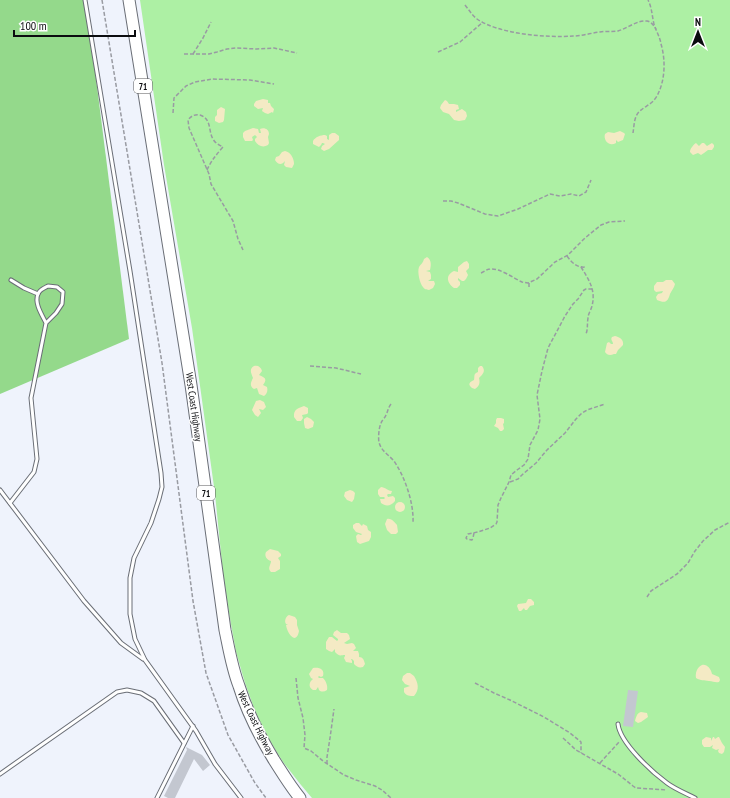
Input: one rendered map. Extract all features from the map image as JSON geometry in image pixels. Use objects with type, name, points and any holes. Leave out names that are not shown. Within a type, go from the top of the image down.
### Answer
[{"type":"highway","name":"West Coast Highway","points":[[129,0],[191,385],[224,622],[231,659],[238,686],[263,742],[290,786],[300,798]]},
{"type":"lane","points":[[85,0],[161,473],[162,487],[159,499],[151,522],[134,558],[130,578],[130,614],[136,639],[145,660],[193,726],[215,764],[241,798]]},
{"type":"lane","points":[[11,280],[38,294]]},
{"type":"lane","points":[[10,503],[34,472],[37,459],[31,398],[46,323],[56,313],[62,304],[63,292],[57,287],[48,286],[42,289],[38,294],[38,306],[46,323]]},
{"type":"lane","points":[[0,490],[84,601],[121,643],[145,660]]},
{"type":"lane","points":[[0,774],[117,692],[127,690],[140,693],[154,701],[184,743]]},
{"type":"lane","points":[[618,724],[622,737],[633,752],[667,783],[694,798]]},
{"type":"lane","points":[[157,798],[193,726]]},
{"type":"path","points":[[102,0],[162,363],[194,601],[206,673],[228,735],[255,783],[266,798]]},
{"type":"path","points":[[633,134],[638,112],[653,102],[657,96],[664,74],[663,53],[648,0]]},
{"type":"path","points":[[465,5],[472,14],[491,26],[514,32],[552,37],[619,31],[634,24],[648,21],[652,23],[656,29]]},
{"type":"path","points":[[193,54],[211,22]]},
{"type":"path","points":[[438,52],[460,42],[483,22]]},
{"type":"path","points":[[184,54],[209,54],[236,48],[274,48],[297,53]]},
{"type":"path","points":[[172,113],[174,98],[186,86],[195,82],[212,79],[250,80],[274,84]]},
{"type":"path","points":[[207,170],[212,160],[223,147],[213,140],[210,126],[206,119],[202,116],[194,115],[189,118],[188,125],[207,170],[211,184],[233,221],[243,250]]},
{"type":"path","points":[[443,201],[455,202],[485,214],[498,216],[518,209],[550,194],[560,196],[568,194],[579,196],[586,192],[591,180]]},
{"type":"path","points":[[481,273],[490,269],[496,270],[522,282],[529,283],[537,279],[554,262],[574,249],[601,225],[609,222],[625,221]]},
{"type":"path","points":[[566,255],[571,261],[580,267],[588,277],[593,292],[593,300],[587,319],[588,329],[586,334]]},
{"type":"path","points":[[580,267],[586,267]]},
{"type":"path","points":[[529,283],[529,289]]},
{"type":"path","points":[[474,533],[490,528],[496,524],[499,501],[510,482],[511,475],[524,465],[528,459],[530,445],[538,430],[540,419],[537,395],[550,344],[565,316],[584,290],[592,289]]},
{"type":"path","points":[[310,366],[336,368],[361,374]]},
{"type":"path","points":[[391,404],[381,424],[378,439],[383,451],[389,456],[398,469],[407,489],[413,512],[413,523]]},
{"type":"path","points":[[510,482],[518,479],[536,464],[547,450],[562,436],[582,413],[605,404]]},
{"type":"path","points":[[646,597],[651,591],[677,574],[688,562],[699,546],[716,530],[730,522]]},
{"type":"path","points":[[296,678],[305,735],[304,748],[344,775],[375,786],[392,798]]},
{"type":"path","points":[[475,683],[534,711],[570,733],[581,742],[581,753]]},
{"type":"path","points":[[327,764],[326,757],[334,710]]},
{"type":"path","points":[[600,764],[622,737]]},
{"type":"path","points":[[564,738],[571,746],[581,753],[618,774],[636,788],[667,790]]},
{"type":"green space","points":[[0,0],[86,0],[129,339],[0,394]]},
{"type":"green space","points":[[140,0],[730,0],[730,798],[312,798],[283,762],[267,736],[255,711],[236,652],[223,573],[215,494],[192,328],[164,165]]},
{"type":"sand","points":[[263,99],[268,100],[268,103],[270,103],[274,109],[273,113],[265,113],[262,111],[263,108],[258,109],[254,106],[256,101]]},
{"type":"sand","points":[[445,100],[449,104],[458,105],[459,109],[456,110],[456,112],[462,109],[466,112],[467,116],[465,120],[454,120],[449,114],[443,112],[440,108]]},
{"type":"sand","points":[[221,107],[225,109],[224,120],[223,122],[219,123],[215,121],[215,117],[217,115],[217,110]]},
{"type":"sand","points":[[253,128],[258,129],[259,133],[261,133],[260,129],[263,128],[269,132],[268,145],[261,146],[258,144],[255,141],[257,137],[255,135],[252,137],[252,141],[245,141],[243,133]]},
{"type":"sand","points":[[620,131],[625,134],[623,140],[618,142],[616,140],[616,143],[613,144],[606,141],[605,134],[608,132],[614,133]]},
{"type":"sand","points":[[332,133],[339,136],[339,140],[329,149],[324,151],[321,149],[325,144],[323,143],[319,147],[313,144],[315,138],[322,135],[327,136],[327,139],[329,140],[329,135]]},
{"type":"sand","points":[[696,143],[699,146],[704,143],[707,146],[712,143],[714,147],[712,150],[708,150],[701,155],[698,153],[693,155],[690,151]]},
{"type":"sand","points":[[285,151],[293,158],[294,164],[292,168],[284,165],[285,161],[280,164],[275,160],[276,157]]},
{"type":"sand","points":[[427,257],[431,263],[430,270],[426,271],[430,272],[431,275],[431,279],[428,281],[434,281],[435,284],[433,288],[429,290],[425,289],[422,285],[418,272],[419,267]]},
{"type":"sand","points":[[467,261],[469,264],[469,268],[466,271],[468,275],[464,281],[458,278],[460,285],[457,288],[454,288],[450,284],[448,277],[454,271],[458,272],[458,267]]},
{"type":"sand","points":[[666,280],[672,280],[675,284],[667,300],[663,302],[657,300],[656,297],[663,291],[656,292],[654,290],[654,286],[657,282],[663,282]]},
{"type":"sand","points":[[615,336],[621,339],[623,345],[616,354],[609,355],[605,352],[607,343],[609,342],[613,344],[611,338]]},
{"type":"sand","points":[[254,366],[260,367],[262,371],[259,375],[265,379],[263,385],[267,387],[267,393],[264,396],[259,394],[257,388],[252,388],[251,385],[253,378],[251,370]]},
{"type":"sand","points":[[482,366],[484,371],[479,378],[479,385],[475,389],[470,387],[469,384],[474,380],[475,374],[478,372],[478,368]]},
{"type":"sand","points":[[260,400],[264,402],[266,407],[263,410],[259,409],[261,413],[258,417],[252,410],[256,401]]},
{"type":"sand","points":[[304,406],[308,408],[308,413],[302,415],[303,418],[301,421],[297,421],[294,417],[294,412]]},
{"type":"sand","points":[[307,417],[314,422],[313,427],[308,429],[305,428],[304,423],[304,419]]},
{"type":"sand","points":[[497,418],[504,419],[504,429],[502,431],[494,426]]},
{"type":"sand","points":[[381,487],[392,491],[391,494],[387,495],[388,497],[393,496],[395,498],[395,501],[392,504],[387,505],[381,503],[380,499],[385,498],[380,497],[378,494],[378,490]]},
{"type":"sand","points":[[350,490],[355,493],[352,502],[347,500],[344,496],[345,492]]},
{"type":"sand","points":[[398,502],[402,502],[404,503],[404,511],[398,512],[395,509],[395,505]]},
{"type":"sand","points":[[387,519],[392,520],[397,525],[398,532],[396,534],[391,534],[387,530],[385,524]]},
{"type":"sand","points":[[359,523],[362,526],[363,524],[367,526],[368,530],[371,532],[369,541],[360,544],[357,542],[356,536],[358,534],[362,534],[356,532],[353,528],[353,525]]},
{"type":"sand","points":[[270,549],[278,551],[281,554],[278,558],[280,561],[280,569],[275,572],[270,571],[269,568],[271,561],[267,559],[265,553]]},
{"type":"sand","points":[[528,599],[531,599],[534,602],[534,605],[530,606],[527,610],[524,608],[519,611],[517,606],[518,604],[526,603]]},
{"type":"sand","points":[[289,615],[295,617],[297,620],[299,631],[296,638],[292,637],[286,625],[288,624],[285,623],[287,616]]},
{"type":"sand","points":[[337,630],[341,633],[347,633],[349,635],[350,639],[344,643],[354,644],[356,648],[353,651],[358,651],[359,657],[363,659],[365,664],[363,667],[356,666],[352,659],[352,663],[346,662],[344,658],[345,655],[338,655],[335,652],[335,649],[332,652],[326,649],[326,642],[329,637],[332,637],[337,641],[338,640],[333,635]]},
{"type":"sand","points":[[702,665],[707,666],[712,674],[719,677],[719,682],[696,678],[697,670]]},
{"type":"sand","points":[[313,668],[319,668],[322,670],[323,676],[318,677],[323,678],[327,685],[327,690],[319,690],[318,687],[316,690],[313,690],[310,687],[310,683],[313,679],[309,674]]},
{"type":"sand","points":[[407,673],[414,676],[417,684],[418,688],[414,696],[407,695],[404,692],[404,688],[410,686],[405,684],[402,680],[403,676]]},
{"type":"sand","points":[[641,712],[647,713],[648,717],[638,723],[635,720]]},
{"type":"sand","points":[[706,737],[711,738],[711,741],[713,737],[715,739],[719,737],[725,747],[724,752],[722,754],[719,753],[719,749],[716,750],[712,748],[713,745],[710,747],[704,747],[702,740]]},
{"type":"building","points":[[628,690],[638,691],[633,727],[623,726]]},
{"type":"building","points":[[186,747],[202,755],[210,765],[203,771],[194,759],[175,798],[168,798],[164,796],[187,750]]}]
